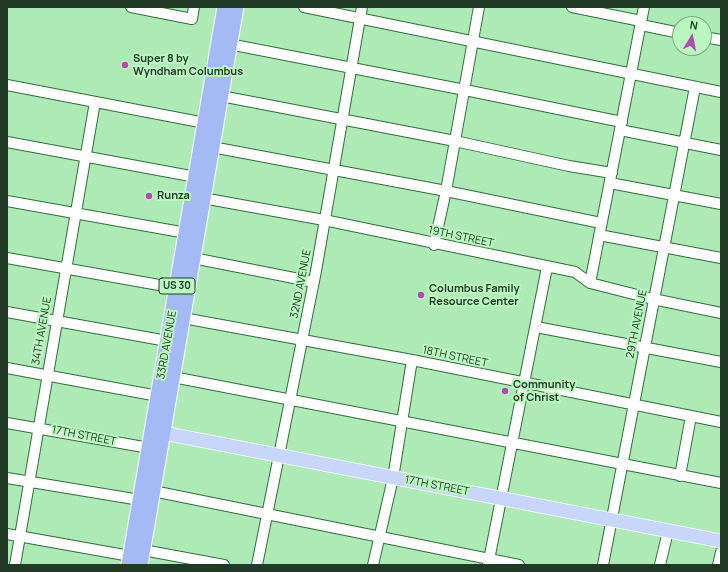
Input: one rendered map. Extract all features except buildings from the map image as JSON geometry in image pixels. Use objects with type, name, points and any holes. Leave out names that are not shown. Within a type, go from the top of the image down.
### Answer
[{"type":"highway","name":"33RD AVENUE","points":[[198,197],[196,177],[226,7]]},
{"type":"highway","name":"33RD AVENUE","points":[[158,432],[158,396],[176,288],[192,234],[198,197],[212,147],[236,7]]},
{"type":"highway","name":"33RD AVENUE","points":[[136,559],[140,500],[155,449],[158,432],[173,377],[193,258],[192,234]]},
{"type":"highway","name":"33RD AVENUE","points":[[136,559],[153,491],[155,449]]},
{"type":"main road","name":"17TH STREET","points":[[158,432],[721,541]]},
{"type":"street","points":[[131,7],[192,19],[194,7]]},
{"type":"street","points":[[304,7],[721,92]]},
{"type":"street","name":"32ND AVENUE","points":[[257,565],[314,282],[362,7]]},
{"type":"street","points":[[434,244],[446,191],[480,7]]},
{"type":"street","points":[[572,7],[672,30]]},
{"type":"street","points":[[590,283],[644,7]]},
{"type":"street","points":[[229,44],[465,90],[721,150]]},
{"type":"street","points":[[7,85],[205,123]]},
{"type":"street","name":"29TH AVENUE","points":[[603,565],[653,299],[675,195],[694,87]]},
{"type":"street","points":[[221,96],[342,118],[455,141],[569,166],[675,195],[721,204]]},
{"type":"street","name":"34TH AVENUE","points":[[15,565],[65,268],[95,102]]},
{"type":"street","points":[[7,142],[196,177]]},
{"type":"street","points":[[212,147],[446,191],[601,223]]},
{"type":"street","name":"19TH STREET","points":[[198,197],[324,220],[575,272],[590,283],[653,299],[721,313]]},
{"type":"street","points":[[7,201],[76,212],[192,234]]},
{"type":"street","points":[[599,235],[721,258]]},
{"type":"street","points":[[7,258],[176,288]]},
{"type":"street","points":[[193,258],[314,282]]},
{"type":"street","points":[[488,562],[525,384],[547,267]]},
{"type":"street","points":[[7,312],[167,341]]},
{"type":"street","name":"18TH STREET","points":[[183,318],[412,360],[525,384],[721,422]]},
{"type":"street","points":[[536,327],[721,362]]},
{"type":"street","points":[[373,565],[393,478],[412,360]]},
{"type":"street","points":[[7,368],[158,396]]},
{"type":"street","points":[[173,377],[403,420],[721,483]]},
{"type":"street","points":[[680,476],[691,416]]},
{"type":"street","name":"17TH STREET","points":[[7,423],[155,449]]},
{"type":"street","points":[[7,478],[140,500]]},
{"type":"street","points":[[153,491],[379,536],[488,562],[519,565]]},
{"type":"street","points":[[660,565],[668,531]]},
{"type":"street","points":[[7,534],[136,559],[224,565]]},
{"type":"street","points":[[718,565],[721,552]]},
{"type":"place","name":"Super 8 by Wyndham Columbus","points":[[125,65]]},
{"type":"place","name":"Runza","points":[[149,196]]},
{"type":"place","name":"Columbus Family Resource Center","points":[[421,295]]},
{"type":"place","name":"Community of Christ","points":[[505,391]]}]
